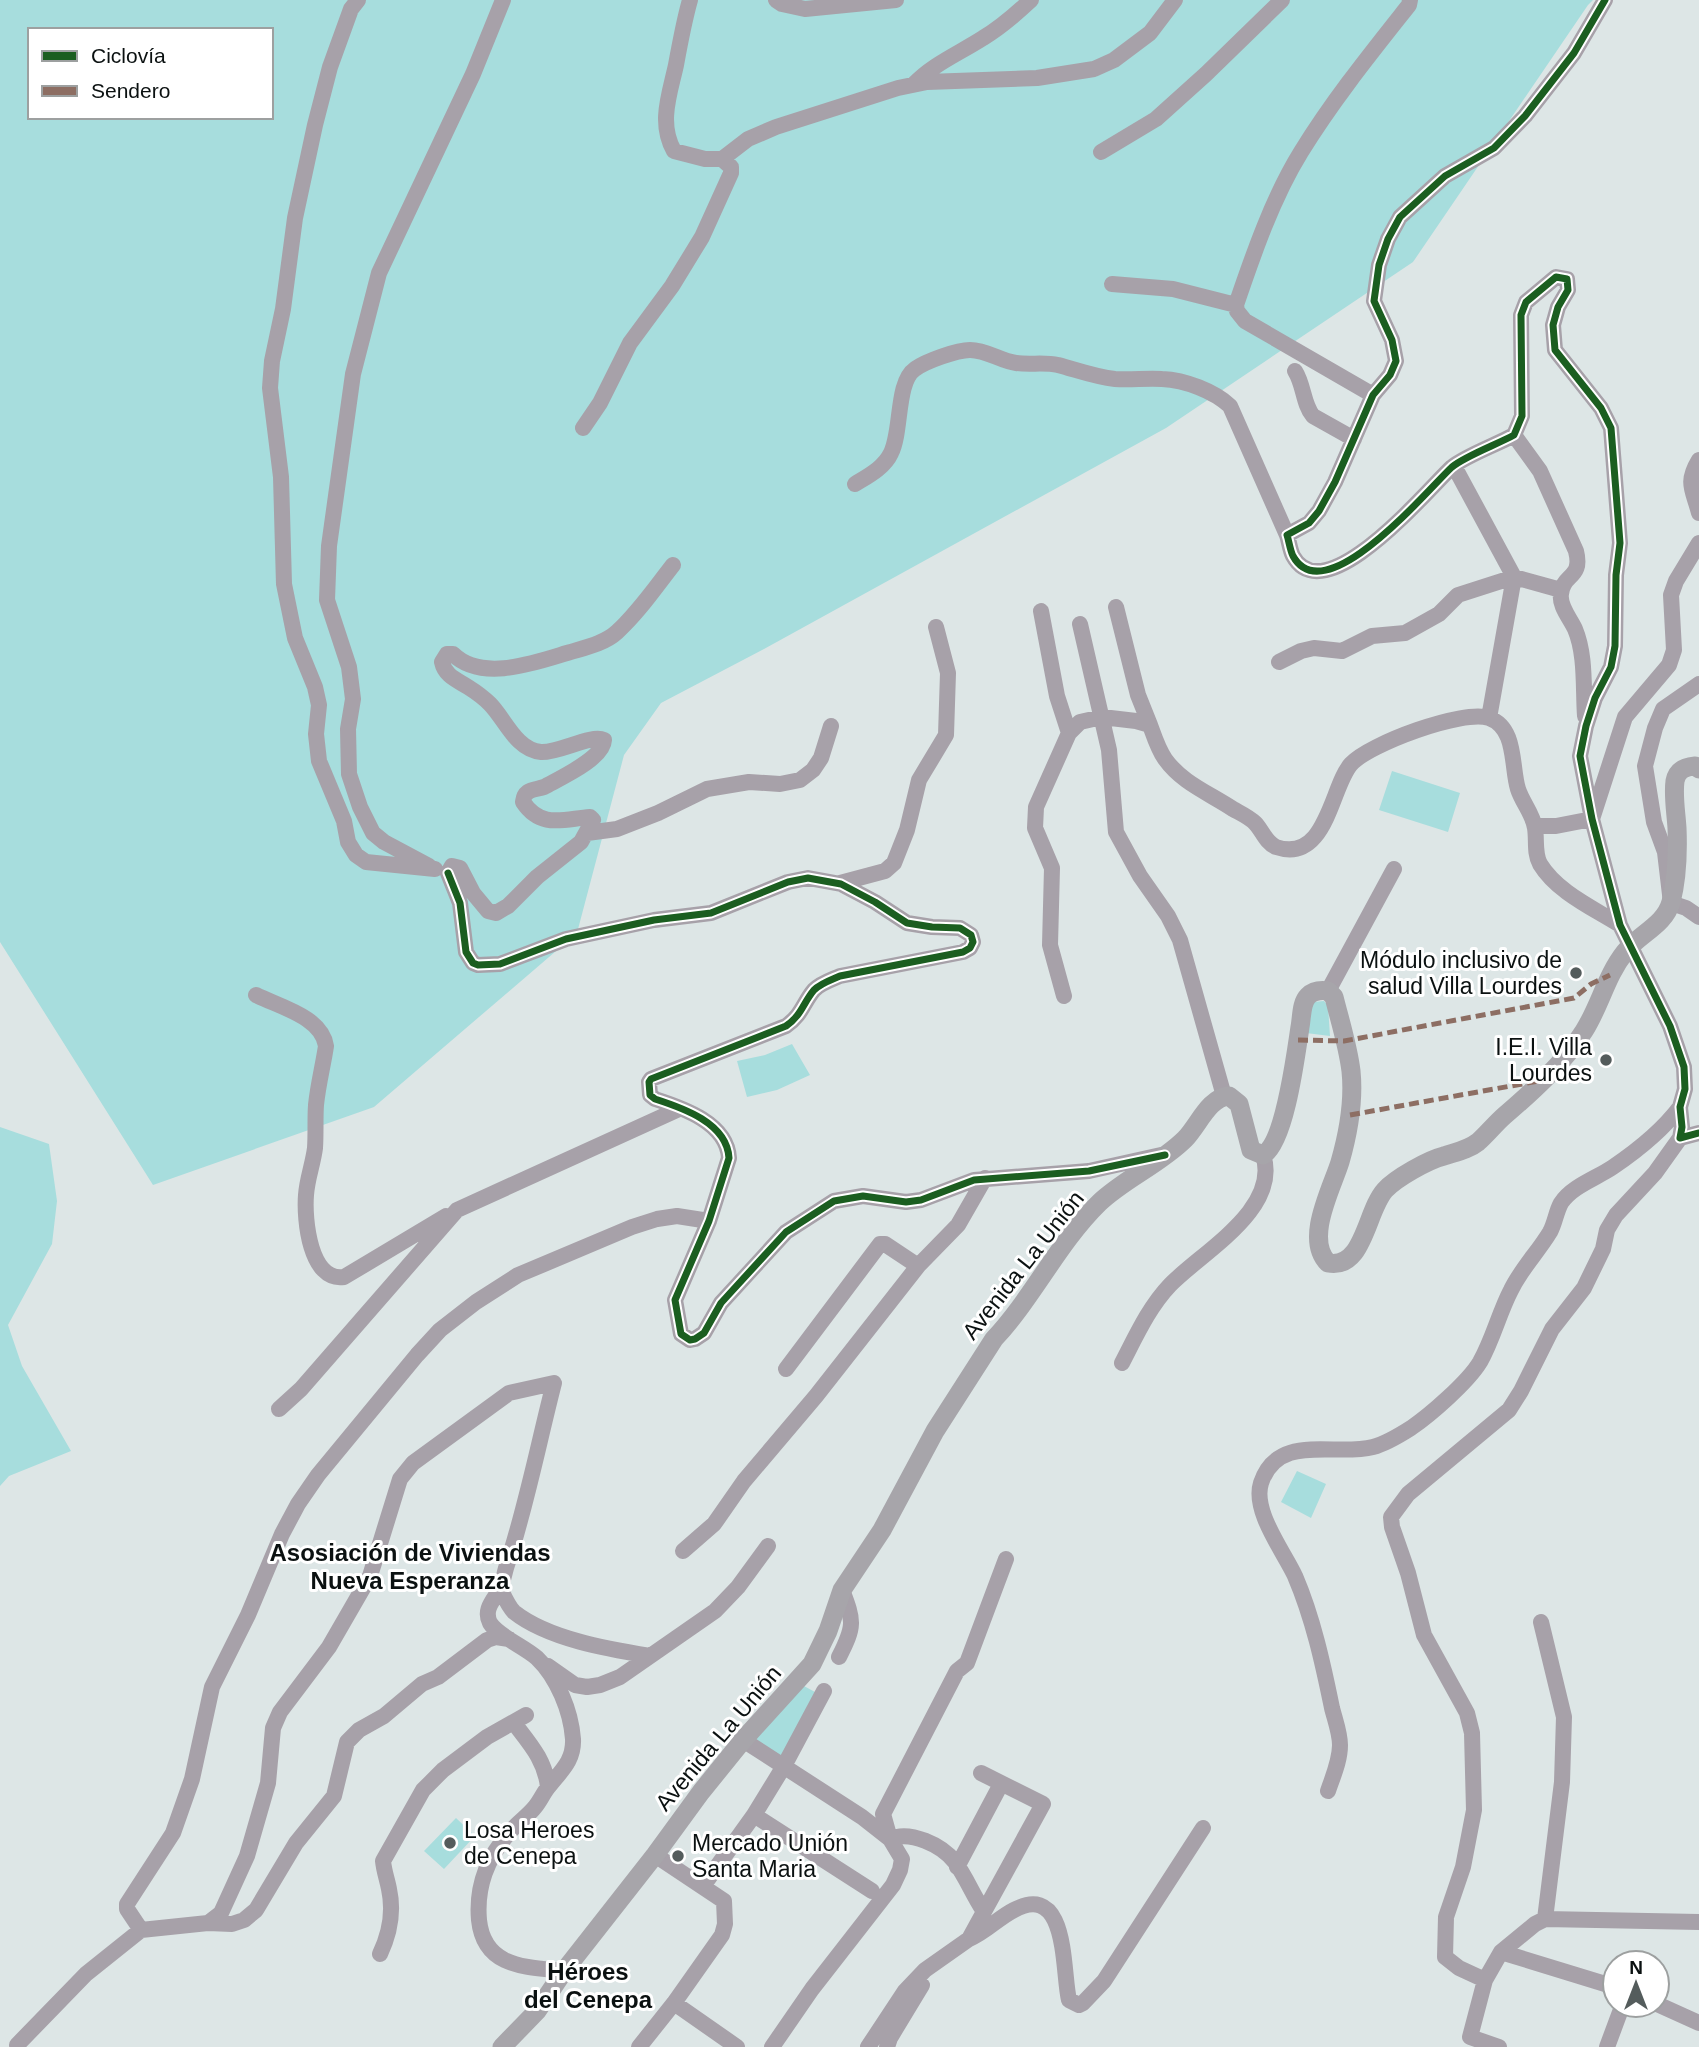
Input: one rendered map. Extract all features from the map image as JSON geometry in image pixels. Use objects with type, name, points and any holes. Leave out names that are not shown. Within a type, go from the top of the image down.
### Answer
[{"type":"main road","points":[[1224,1096],[1229,1096],[1239,1104],[1251,1150],[1263,1155],[1271,1148],[1281,1125],[1304,1004],[1311,993],[1320,990],[1328,991],[1334,997],[1351,1072],[1350,1115],[1340,1162],[1326,1198],[1318,1245],[1325,1261],[1336,1265],[1344,1262],[1356,1250],[1374,1206],[1385,1190],[1441,1156],[1461,1152],[1476,1144],[1530,1094],[1586,1029],[1610,975],[1631,946],[1665,917],[1671,903],[1677,855],[1676,775],[1684,768],[1695,766],[1699,769]]},
{"type":"main road","name":"Avenida La Unión","points":[[502,2047],[537,2011],[564,1971],[743,1740],[812,1664],[828,1632],[842,1590],[882,1530],[935,1431],[994,1339],[1006,1326],[1043,1270],[1100,1202],[1184,1141],[1215,1101],[1224,1096]]},
{"type":"street","points":[[358,0],[351,9],[330,67],[315,125],[295,218],[283,309],[272,361],[271,388],[281,477],[284,584],[295,638],[315,687],[319,705],[316,734],[319,761],[344,821],[348,842],[356,855],[366,862],[441,871],[452,866],[460,868],[473,893],[485,908],[496,913],[508,906],[537,877],[581,842],[592,826],[591,817],[568,821],[542,820],[529,811],[523,802],[524,794],[540,789],[592,759],[600,752],[604,740],[595,738],[553,751],[537,752],[521,743],[491,705],[453,679],[444,669],[442,662],[447,654],[453,654],[462,663],[494,668],[527,665],[592,645],[615,634],[673,565]]},
{"type":"street","points":[[503,0],[473,74],[379,273],[353,374],[329,545],[327,600],[349,667],[353,699],[348,729],[349,774],[373,833],[384,842],[441,871],[460,903],[466,952],[474,963],[488,966],[566,939],[654,920],[710,913],[788,882],[808,878],[840,883],[907,923],[960,928],[971,935],[973,942],[970,948],[963,952],[839,976],[826,981],[814,990],[797,1018],[786,1026],[651,1079],[648,1086],[650,1095],[697,1115],[718,1133],[729,1147],[729,1158],[709,1221],[675,1300],[681,1334],[690,1340],[704,1334],[721,1303],[786,1232],[834,1201],[863,1196],[906,1202],[921,1200],[974,1180],[1089,1171],[1165,1155]]},
{"type":"street","points":[[691,0],[667,101],[666,128],[668,141],[674,150],[705,159],[722,159],[748,139],[776,127],[913,85],[961,80],[1037,78],[1094,69],[1114,60],[1150,33],[1175,0]]},
{"type":"street","points":[[776,0],[782,4],[806,9],[896,0]]},
{"type":"street","points":[[913,85],[926,71],[984,38],[1031,0]]},
{"type":"street","points":[[1101,152],[1156,120],[1282,0]]},
{"type":"street","points":[[1373,395],[1245,321],[1237,311],[1237,305],[1272,209],[1300,154],[1351,76],[1410,0]]},
{"type":"street","points":[[1287,535],[1309,523],[1319,511],[1373,395],[1391,375],[1396,361],[1392,340],[1374,301],[1379,265],[1388,239],[1400,217],[1446,176],[1494,148],[1525,116],[1574,53],[1605,0]]},
{"type":"street","points":[[583,428],[600,404],[630,343],[672,286],[702,237],[732,173],[731,167],[722,159]]},
{"type":"street","points":[[856,484],[880,468],[891,454],[899,428],[906,378],[915,368],[956,352],[984,352],[1013,363],[1057,365],[1114,379],[1164,379],[1181,382],[1220,397],[1230,406],[1287,535],[1293,555],[1300,564],[1312,570],[1332,568],[1357,557],[1433,489],[1454,466],[1514,436],[1522,416],[1521,315],[1526,302],[1556,277],[1563,277],[1569,284],[1553,325],[1555,350],[1601,408],[1611,428],[1620,543],[1615,587],[1615,646],[1611,667],[1595,698],[1586,726],[1580,756],[1592,819],[1620,925],[1670,1026],[1684,1068],[1685,1088],[1679,1107],[1668,1123],[1615,1166],[1569,1195],[1562,1203],[1552,1229],[1512,1289],[1479,1364],[1446,1398],[1410,1428],[1375,1447],[1336,1451],[1309,1448],[1287,1454],[1276,1461],[1261,1484],[1260,1499],[1264,1515],[1295,1576],[1323,1664],[1340,1743],[1338,1764],[1328,1791]]},
{"type":"street","points":[[1112,284],[1173,289],[1237,305]]},
{"type":"street","points":[[1295,372],[1313,416],[1354,439]]},
{"type":"street","points":[[1514,436],[1539,471],[1579,561],[1577,571],[1561,590],[1560,601],[1580,643],[1586,726]]},
{"type":"street","points":[[1699,460],[1690,482],[1699,513]]},
{"type":"street","points":[[1454,466],[1514,577],[1489,718]]},
{"type":"street","points":[[1592,819],[1625,717],[1668,665],[1674,650],[1671,595],[1676,581],[1699,543]]},
{"type":"street","points":[[1279,662],[1314,648],[1342,651],[1372,636],[1405,634],[1438,614],[1458,595],[1514,577],[1561,590]]},
{"type":"street","points":[[1116,607],[1138,695],[1164,758],[1188,783],[1254,822],[1270,843],[1277,847],[1293,848],[1318,833],[1350,765],[1380,744],[1447,720],[1489,718],[1504,730],[1513,757],[1517,787],[1535,825],[1539,863],[1572,896],[1620,925]]},
{"type":"street","points":[[1041,611],[1057,696],[1069,733]]},
{"type":"street","points":[[1080,624],[1109,751],[1116,832],[1180,940],[1224,1096]]},
{"type":"street","points":[[840,883],[885,871],[894,863],[907,830],[919,780],[946,735],[948,673],[936,627]]},
{"type":"street","points":[[1699,684],[1663,709],[1645,765],[1654,822],[1665,852],[1671,903],[1686,908],[1699,917]]},
{"type":"street","points":[[1064,996],[1050,945],[1052,868],[1035,828],[1036,807],[1069,733],[1080,722],[1102,717],[1150,725]]},
{"type":"street","points":[[587,833],[617,829],[707,789],[749,782],[780,784],[800,780],[821,758],[831,726]]},
{"type":"street","points":[[1535,825],[1556,826],[1592,819]]},
{"type":"street","points":[[1328,991],[1394,869]]},
{"type":"street","points":[[256,995],[312,1022],[325,1037],[326,1046],[316,1105],[315,1148],[306,1196],[310,1241],[325,1274],[334,1278],[344,1277],[457,1210],[679,1108]]},
{"type":"street","points":[[1485,1980],[1459,1968],[1445,1957],[1446,1917],[1462,1867],[1474,1810],[1472,1732],[1467,1713],[1424,1635],[1391,1517],[1408,1494],[1509,1410],[1552,1329],[1584,1288],[1602,1249],[1607,1230],[1616,1215],[1654,1173],[1680,1138],[1682,1127],[1679,1107]]},
{"type":"street","points":[[1680,1138],[1699,1133]]},
{"type":"street","points":[[1122,1363],[1142,1323],[1170,1285],[1253,1208],[1265,1180],[1267,1167],[1263,1155]]},
{"type":"street","points":[[683,1551],[714,1524],[744,1480],[816,1396],[918,1266],[958,1225],[985,1178]]},
{"type":"street","points":[[279,1409],[301,1389],[457,1210]]},
{"type":"street","points":[[141,1930],[127,1909],[127,1904],[173,1833],[192,1779],[212,1688],[248,1615],[282,1534],[318,1475],[440,1330],[507,1282],[632,1227],[657,1219],[677,1216],[709,1221]]},
{"type":"street","points":[[786,1369],[880,1244],[885,1244],[918,1266]]},
{"type":"street","points":[[208,1923],[221,1913],[250,1846],[268,1783],[273,1728],[280,1712],[329,1647],[370,1576],[400,1479],[413,1463],[509,1393],[554,1383],[514,1544],[500,1588],[489,1605],[488,1614],[491,1624],[509,1639],[575,1685],[600,1685],[620,1677],[716,1611],[738,1587],[768,1546]]},
{"type":"street","points":[[772,2047],[812,1989],[893,1885],[902,1859],[890,1839],[883,1814],[957,1671],[967,1663],[1006,1559]]},
{"type":"street","points":[[500,1588],[512,1610],[533,1624],[591,1646],[650,1656]]},
{"type":"street","points":[[839,1657],[847,1641],[852,1617],[842,1590]]},
{"type":"street","points":[[1541,1622],[1564,1717],[1562,1782],[1545,1919]]},
{"type":"street","points":[[17,2045],[86,1974],[141,1930],[208,1923],[232,1924],[244,1920],[256,1910],[296,1843],[334,1796],[347,1742],[359,1730],[383,1716],[487,1640],[496,1637],[509,1639]]},
{"type":"street","points":[[537,1659],[561,1692],[573,1740],[572,1755],[565,1769],[548,1787],[535,1807],[509,1832],[487,1861],[479,1888],[479,1915],[481,1938],[487,1948],[499,1956],[520,1967],[564,1971]]},
{"type":"street","points":[[703,1886],[754,1815],[784,1766],[824,1690]]},
{"type":"street","points":[[380,1954],[388,1937],[391,1917],[390,1890],[383,1861],[423,1790],[443,1770],[487,1737],[520,1719],[546,1770],[548,1787]]},
{"type":"street","points":[[743,1740],[890,1839]]},
{"type":"street","points":[[969,1939],[1043,1804],[981,1773]]},
{"type":"street","points":[[957,1867],[1001,1784]]},
{"type":"street","points":[[754,1815],[872,1891]]},
{"type":"street","points":[[868,2047],[905,1991],[939,1959],[983,1933],[1016,1909],[1035,1905],[1048,1909],[1054,1918],[1065,1958],[1069,2000],[1083,2003],[1104,1981],[1203,1828]]},
{"type":"street","points":[[890,1839],[899,1835],[939,1847],[957,1867],[970,1892],[984,1910]]},
{"type":"street","points":[[639,2047],[722,1935],[725,1924],[724,1901],[655,1855]]},
{"type":"street","points":[[1499,2047],[1468,2042],[1485,1980],[1501,1952],[1535,1924],[1545,1919],[1699,1922]]},
{"type":"street","points":[[1501,1952],[1601,1983]]},
{"type":"street","points":[[887,2047],[914,1996],[939,1959]]},
{"type":"street","points":[[674,2003],[737,2047]]},
{"type":"street","points":[[1671,2010],[1699,2023]]},
{"type":"street","points":[[1607,2047],[1617,2019]]},
{"type":"shaded area","points":[[0,0],[1593,0],[1413,262],[1166,428],[661,703],[624,755],[577,933],[374,1107],[153,1185],[0,942]]},
{"type":"shaded area","points":[[1392,771],[1460,793],[1448,832],[1379,810]]},
{"type":"shaded area","points":[[1324,1001],[1328,1006],[1330,1036],[1306,1033],[1313,1002]]},
{"type":"shaded area","points":[[792,1044],[810,1075],[777,1090],[747,1097],[737,1061],[765,1055]]},
{"type":"shaded area","points":[[0,1127],[49,1144],[57,1201],[52,1244],[8,1325],[22,1366],[71,1451],[9,1476],[0,1486]]},
{"type":"shaded area","points":[[1297,1471],[1326,1484],[1311,1518],[1281,1502]]},
{"type":"shaded area","points":[[802,1685],[815,1692],[779,1760],[749,1739]]},
{"type":"shaded area","name":"Losa Heroes de Cenepa","points":[[456,1818],[475,1836],[444,1869],[424,1851]]},
{"type":"marked path","points":[[1298,1040],[1344,1041],[1574,998],[1591,984],[1610,975]]},
{"type":"marked path","points":[[1350,1115],[1544,1080]]},
{"type":"cycle path","points":[[1605,0],[1574,53],[1525,116],[1494,148],[1445,176],[1400,217],[1388,239],[1379,265],[1374,301],[1392,340],[1396,361],[1390,375],[1373,395],[1335,482],[1319,511],[1309,523],[1287,535],[1293,556],[1308,570],[1328,570],[1351,559],[1376,541],[1452,467],[1514,435],[1522,416],[1521,315],[1526,302],[1556,277],[1567,279],[1568,290],[1558,307],[1553,325],[1555,350],[1601,408],[1611,428],[1620,543],[1616,575],[1615,646],[1611,667],[1595,698],[1586,726],[1580,756],[1592,819],[1620,925],[1670,1026],[1684,1067],[1685,1089],[1680,1107],[1680,1138],[1699,1133]]},
{"type":"cycle path","points":[[448,873],[460,903],[466,952],[473,963],[478,965],[500,964],[566,939],[654,920],[711,913],[788,882],[808,878],[841,884],[907,923],[960,928],[971,935],[973,942],[970,948],[963,952],[840,976],[826,982],[814,990],[799,1013],[786,1026],[651,1079],[650,1095],[690,1112],[712,1126],[721,1135],[729,1158],[709,1221],[675,1300],[681,1334],[690,1340],[704,1333],[721,1303],[786,1232],[834,1201],[863,1196],[906,1202],[921,1200],[974,1180],[1089,1171],[1165,1155]]},
{"type":"place","name":"Módulo inclusivo de salud Villa Lourdes","points":[[1576,973]]},
{"type":"place","name":"I.E.I. Villa Lourdes","points":[[1606,1060]]},
{"type":"place","name":"Losa Heroes de Cenepa","points":[[450,1843]]},
{"type":"place","name":"Mercado Unión Santa Maria","points":[[678,1856]]},
{"type":"district","name":"Asosiación de Viviendas Nueva Esperanza","points":[[410,1566]]},
{"type":"district","name":"Héroes del Cenepa","points":[[588,1985]]}]
